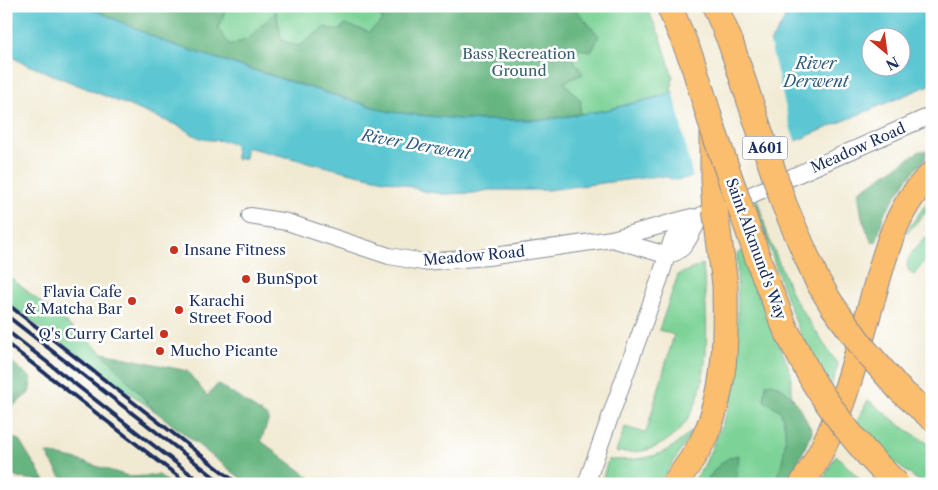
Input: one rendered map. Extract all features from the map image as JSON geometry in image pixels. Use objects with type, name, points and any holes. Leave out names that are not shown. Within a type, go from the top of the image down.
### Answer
[{"type":"main road","name":"A601","points":[[669,6],[692,60],[713,129]]},
{"type":"main road","name":"A601","points":[[715,6],[730,41],[784,204],[817,280],[832,305],[864,349],[900,390],[930,416]]},
{"type":"main road","name":"Saint Alkmund's Way","points":[[713,129],[762,270],[786,330],[813,381],[848,432],[897,484]]},
{"type":"main road","points":[[674,484],[701,444],[708,430],[719,395],[725,361],[724,284],[714,186],[713,129]]},
{"type":"main road","points":[[806,479],[843,400],[896,224],[907,204],[932,174]]},
{"type":"street","name":"Meadow Road","points":[[250,216],[288,222],[389,256],[423,262],[488,257],[612,239],[702,215],[932,115]]},
{"type":"street","points":[[586,484],[659,281],[666,254],[680,251],[702,215]]},
{"type":"street","name":"Meadow Road","points":[[612,239],[666,254]]},
{"type":"green space","name":"Bass Recreation Ground","points":[[86,6],[646,6],[661,38],[673,77],[671,93],[607,110],[544,120],[468,120]]},
{"type":"green space","name":"Bass Recreation Ground","points":[[86,6],[227,6],[218,29],[230,45],[248,39],[276,11],[282,41],[299,46],[325,27],[339,31],[345,24],[369,32],[383,20],[370,6],[573,6],[599,36],[592,51],[565,47],[583,74],[564,82],[581,101],[580,114],[544,120],[468,120],[389,112],[167,43]]},
{"type":"green space","points":[[920,151],[927,151],[925,159],[907,179],[884,214],[876,243],[871,241],[862,218],[858,192]]},
{"type":"green space","points":[[932,196],[932,210],[923,215],[905,233]]},
{"type":"green space","points":[[757,198],[768,236],[793,297],[838,365],[829,393],[796,323],[770,249],[755,200]]},
{"type":"green space","points":[[932,233],[932,251],[914,275],[908,269],[908,260],[919,244]]},
{"type":"green space","points":[[746,249],[791,374],[791,395],[812,431],[797,465],[786,484],[692,484],[704,466],[731,404],[738,349],[737,254]]},
{"type":"green space","points":[[703,264],[706,341],[704,369],[699,395],[688,418],[673,436],[650,449],[637,452],[616,452],[625,427],[646,433],[674,335],[659,330],[678,275]]},
{"type":"green space","points":[[6,274],[103,353],[156,412],[6,303]]},
{"type":"green space","points":[[103,353],[187,371],[207,396],[218,384],[269,418],[261,441],[318,484],[248,484],[156,412]]},
{"type":"green space","points":[[6,357],[32,379],[29,393],[6,412]]},
{"type":"green space","points":[[772,383],[786,391],[791,397],[812,431],[797,465],[786,484],[769,484],[780,469],[785,442],[782,415],[778,409],[764,401],[766,384]]},
{"type":"green space","points":[[868,400],[901,426],[932,446],[932,484],[923,484],[895,463],[857,422]]},
{"type":"green space","points":[[693,430],[670,468],[657,484],[601,484],[608,460],[654,456],[673,446]]},
{"type":"green space","points":[[6,436],[19,440],[45,481],[18,478],[6,473]]},
{"type":"green space","points":[[46,453],[74,459],[131,477],[159,475],[170,484],[71,484],[61,477]]},
{"type":"green space","points":[[739,455],[736,484],[705,484],[723,462]]},
{"type":"green space","points":[[836,455],[865,484],[821,484]]},
{"type":"water","name":"River Derwent","points":[[6,6],[86,6],[167,43],[389,112],[468,120],[544,120],[607,110],[666,95],[751,58],[768,45],[784,21],[789,6],[795,6],[801,19],[812,6],[932,6],[932,84],[781,147],[689,178],[675,180],[658,176],[547,190],[489,190],[474,193],[443,194],[423,191],[399,183],[246,147],[245,158],[236,159],[235,145],[231,143],[200,138],[179,126],[21,62],[6,53]]},
{"type":"pier","points":[[769,39],[791,130],[796,142],[782,149],[693,179],[673,89],[750,56]]},
{"type":"railway","points":[[6,303],[238,484]]},
{"type":"railway","points":[[6,315],[223,484]]},
{"type":"railway","points":[[6,330],[203,484]]},
{"type":"railway","points":[[6,343],[188,484]]},
{"type":"place","name":"Insane Fitness","points":[[174,250]]},
{"type":"place","name":"BunSpot","points":[[246,279]]},
{"type":"place","name":"Flavia Cafe & Matcha Bar","points":[[132,301]]},
{"type":"place","name":"Karachi Street Food","points":[[179,310]]},
{"type":"place","name":"Q's Curry Cartel","points":[[164,334]]},
{"type":"place","name":"Mucho Picante","points":[[160,351]]}]
